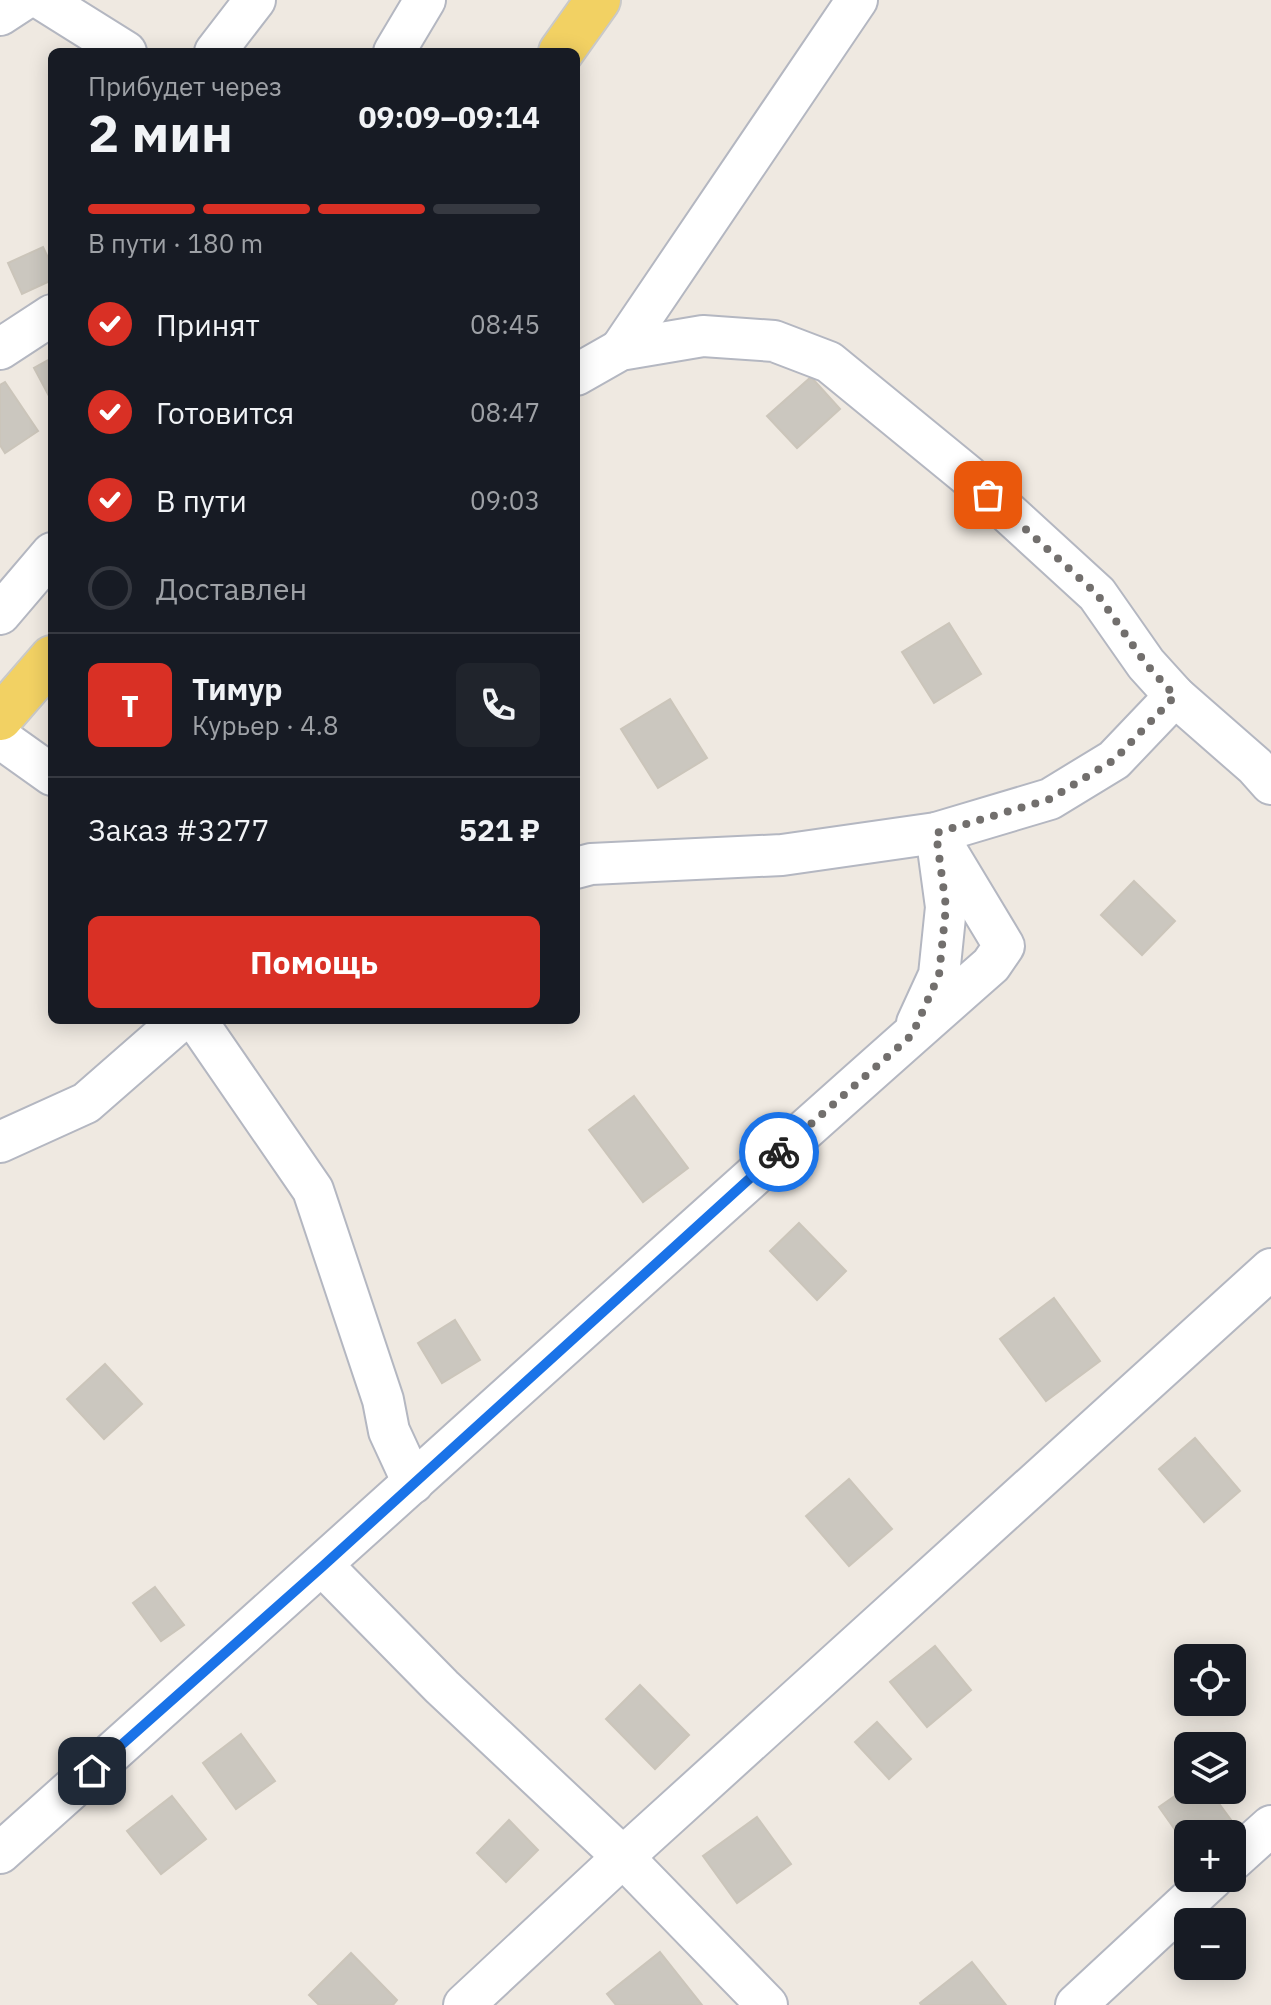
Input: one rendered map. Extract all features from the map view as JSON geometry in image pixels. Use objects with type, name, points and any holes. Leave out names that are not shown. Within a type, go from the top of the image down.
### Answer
[{"type":"main road","points":[[564,48],[598,0]]},
{"type":"main road","points":[[1,719],[48,663]]},
{"type":"street","points":[[0,15],[23,0]]},
{"type":"street","points":[[43,0],[120,48]]},
{"type":"street","points":[[218,48],[255,0]]},
{"type":"street","points":[[396,48],[425,0]]},
{"type":"street","points":[[620,350],[857,0]]},
{"type":"street","points":[[0,349],[48,318]]},
{"type":"street","points":[[580,373],[620,350],[703,336],[774,341],[829,362],[967,475],[1097,594],[1146,664],[1175,696],[1255,766],[1271,784]]},
{"type":"street","points":[[0,614],[48,558]]},
{"type":"street","points":[[580,867],[782,855],[936,833],[1050,799],[1114,760],[1175,696]]},
{"type":"street","points":[[1,719],[48,771]]},
{"type":"street","points":[[0,1853],[323,1566],[705,1217],[991,965],[1004,946],[936,833]]},
{"type":"street","points":[[912,1035],[939,975],[946,907],[936,833]]},
{"type":"street","points":[[0,1142],[86,1103],[176,1024]]},
{"type":"street","points":[[199,1024],[313,1190],[383,1400],[389,1431],[413,1483]]},
{"type":"street","points":[[464,2005],[1271,1269]]},
{"type":"street","points":[[323,1566],[442,1687],[623,1857],[767,2005]]},
{"type":"street","points":[[1246,1848],[1271,1826]]},
{"type":"street","points":[[1076,2005],[1198,1892]]},
{"type":"building","points":[[43,247],[48,258],[48,282],[22,294],[8,263]]},
{"type":"building","points":[[48,360],[48,394],[34,368]]},
{"type":"building","points":[[811,377],[840,409],[797,448],[767,416]]},
{"type":"building","points":[[5,382],[38,431],[5,453],[0,445],[0,385]]},
{"type":"building","points":[[949,623],[981,674],[934,703],[902,652]]},
{"type":"building","points":[[670,699],[707,758],[658,788],[621,729]]},
{"type":"building","points":[[1134,881],[1175,921],[1142,955],[1101,915]]},
{"type":"building","points":[[634,1096],[688,1168],[643,1202],[589,1130]]},
{"type":"building","points":[[799,1223],[846,1271],[817,1300],[770,1251]]},
{"type":"building","points":[[1054,1298],[1100,1361],[1046,1401],[1000,1339]]},
{"type":"building","points":[[455,1320],[480,1360],[442,1383],[418,1343]]},
{"type":"building","points":[[105,1364],[142,1404],[104,1439],[67,1399]]},
{"type":"building","points":[[1195,1438],[1240,1491],[1204,1522],[1159,1469]]},
{"type":"building","points":[[849,1479],[892,1529],[849,1566],[806,1516]]},
{"type":"building","points":[[155,1587],[184,1625],[161,1641],[133,1603]]},
{"type":"building","points":[[935,1646],[971,1690],[927,1727],[890,1682]]},
{"type":"building","points":[[640,1685],[689,1735],[655,1769],[606,1719]]},
{"type":"building","points":[[877,1722],[911,1759],[889,1779],[855,1742]]},
{"type":"building","points":[[241,1734],[275,1781],[236,1809],[203,1763]]},
{"type":"building","points":[[172,1796],[206,1839],[161,1874],[127,1831]]},
{"type":"building","points":[[1174,1797],[1174,1804],[1219,1804],[1231,1820],[1174,1820],[1174,1828],[1159,1807]]},
{"type":"building","points":[[757,1817],[791,1864],[737,1903],[703,1856]]},
{"type":"building","points":[[509,1820],[538,1850],[506,1882],[477,1853]]},
{"type":"building","points":[[660,1952],[702,2005],[616,2005],[607,1994]]},
{"type":"building","points":[[351,1953],[397,2000],[393,2005],[319,2005],[309,1995]]},
{"type":"building","points":[[972,1962],[1006,2005],[921,2005],[920,2003]]},
{"type":"way so far","points":[[779,1152],[912,1035],[939,975],[946,907],[936,833],[1050,799],[1114,760],[1175,696],[1146,664],[1097,594],[988,495]]},
{"type":"route","points":[[92,1771],[779,1152]]}]
